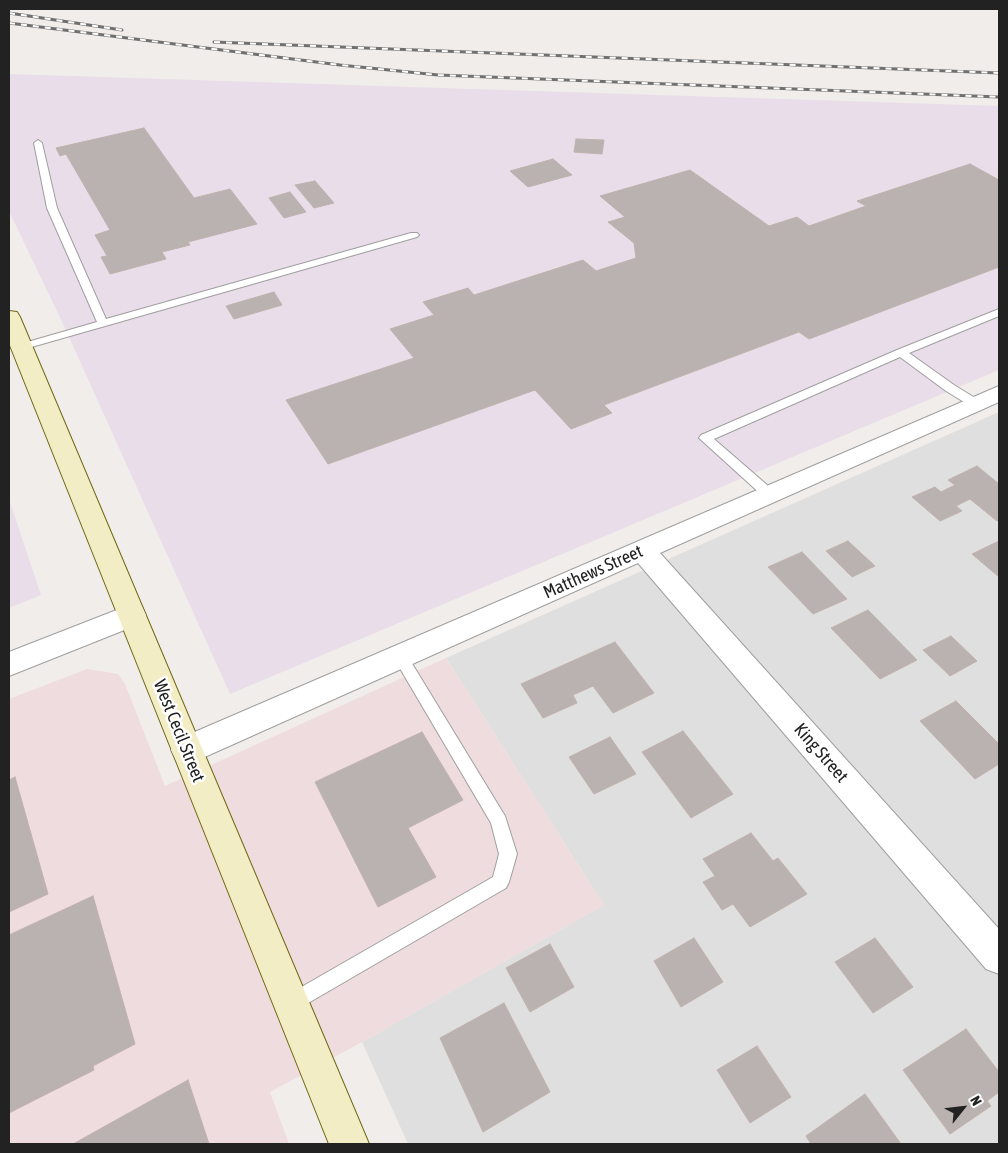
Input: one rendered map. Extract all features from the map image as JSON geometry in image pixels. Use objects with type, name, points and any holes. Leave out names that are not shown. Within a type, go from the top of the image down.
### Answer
[{"type":"main road","name":"West Cecil Street","points":[[9,318],[349,1144]]},
{"type":"street","points":[[987,398],[999,418]]},
{"type":"street","name":"Matthews Street","points":[[187,750],[987,398]]},
{"type":"street","name":"King Street","points":[[641,550],[667,577],[999,956]]},
{"type":"street","points":[[9,664],[132,615]]},
{"type":"lane","points":[[38,143],[52,208],[103,324]]},
{"type":"lane","points":[[21,348],[414,235]]},
{"type":"lane","points":[[769,494],[705,438],[901,352],[999,312]]},
{"type":"lane","points":[[901,352],[950,388],[987,398]]},
{"type":"lane","points":[[291,1004],[500,882],[508,854],[499,821],[400,656]]},
{"type":"shaded area","points":[[9,74],[999,106],[999,370],[230,694],[64,326],[9,211]]},
{"type":"shaded area","points":[[999,412],[999,1144],[408,1144],[362,1042],[604,905],[446,658]]},
{"type":"shaded area","points":[[9,499],[41,595],[9,608]]},
{"type":"shaded area","points":[[446,658],[604,905],[270,1092],[289,1144],[9,1144],[9,699],[87,669],[118,674],[125,684],[165,786]]},
{"type":"building","points":[[144,128],[194,198],[230,189],[257,224],[188,242],[190,245],[162,252],[166,259],[110,274],[101,257],[107,256],[95,235],[110,230],[66,154],[60,156],[56,148]]},
{"type":"building","points":[[576,139],[604,140],[602,154],[574,152]]},
{"type":"building","points":[[553,159],[572,175],[528,187],[510,171]]},
{"type":"building","points":[[970,164],[999,180],[999,267],[809,339],[799,332],[604,405],[612,413],[571,429],[535,390],[328,464],[286,400],[414,358],[390,329],[434,315],[423,302],[468,288],[474,295],[583,260],[596,271],[636,258],[634,243],[608,222],[625,217],[600,196],[690,170],[769,226],[797,217],[809,226],[866,206],[857,201]]},
{"type":"building","points":[[315,181],[334,203],[314,208],[295,185]]},
{"type":"building","points":[[290,192],[306,212],[284,218],[269,198]]},
{"type":"building","points":[[274,292],[282,305],[234,319],[226,306]]},
{"type":"building","points":[[977,466],[999,484],[999,520],[997,521],[970,499],[956,506],[962,511],[940,521],[912,497],[935,487],[941,492],[955,485],[948,480]]},
{"type":"building","points":[[848,541],[875,566],[852,577],[826,551]]},
{"type":"building","points":[[999,541],[999,577],[972,554]]},
{"type":"building","points":[[802,552],[847,599],[813,614],[768,567]]},
{"type":"building","points":[[868,610],[917,660],[880,679],[831,628]]},
{"type":"building","points":[[951,636],[977,661],[950,676],[923,650]]},
{"type":"building","points":[[615,642],[654,693],[613,713],[593,686],[573,695],[577,703],[543,718],[521,684]]},
{"type":"building","points":[[956,701],[999,744],[999,764],[975,779],[920,721]]},
{"type":"building","points":[[683,731],[733,794],[691,818],[642,752]]},
{"type":"building","points":[[422,732],[463,800],[408,828],[436,877],[378,907],[315,782]]},
{"type":"building","points":[[610,737],[636,774],[594,794],[569,757]]},
{"type":"building","points":[[15,777],[48,894],[9,912],[9,780]]},
{"type":"building","points":[[751,833],[773,861],[778,858],[807,894],[750,927],[733,904],[722,910],[703,882],[715,876],[703,859]]},
{"type":"building","points":[[93,896],[135,1044],[93,1066],[94,1070],[9,1113],[9,935]]},
{"type":"building","points":[[694,938],[723,982],[681,1007],[654,961]]},
{"type":"building","points":[[875,938],[913,987],[873,1013],[835,962]]},
{"type":"building","points":[[550,944],[574,987],[530,1012],[506,968]]},
{"type":"building","points":[[504,1003],[550,1092],[483,1132],[440,1038]]},
{"type":"building","points":[[966,1029],[999,1072],[999,1092],[987,1101],[991,1106],[950,1134],[903,1070]]},
{"type":"building","points":[[757,1046],[791,1097],[750,1123],[717,1070]]},
{"type":"building","points":[[188,1080],[209,1144],[73,1144]]},
{"type":"building","points":[[865,1094],[901,1144],[811,1144],[806,1136]]},
{"type":"railway","points":[[9,13],[122,30]]},
{"type":"railway","points":[[9,23],[340,65],[438,75],[999,97]]},
{"type":"railway","points":[[214,42],[999,73]]}]
